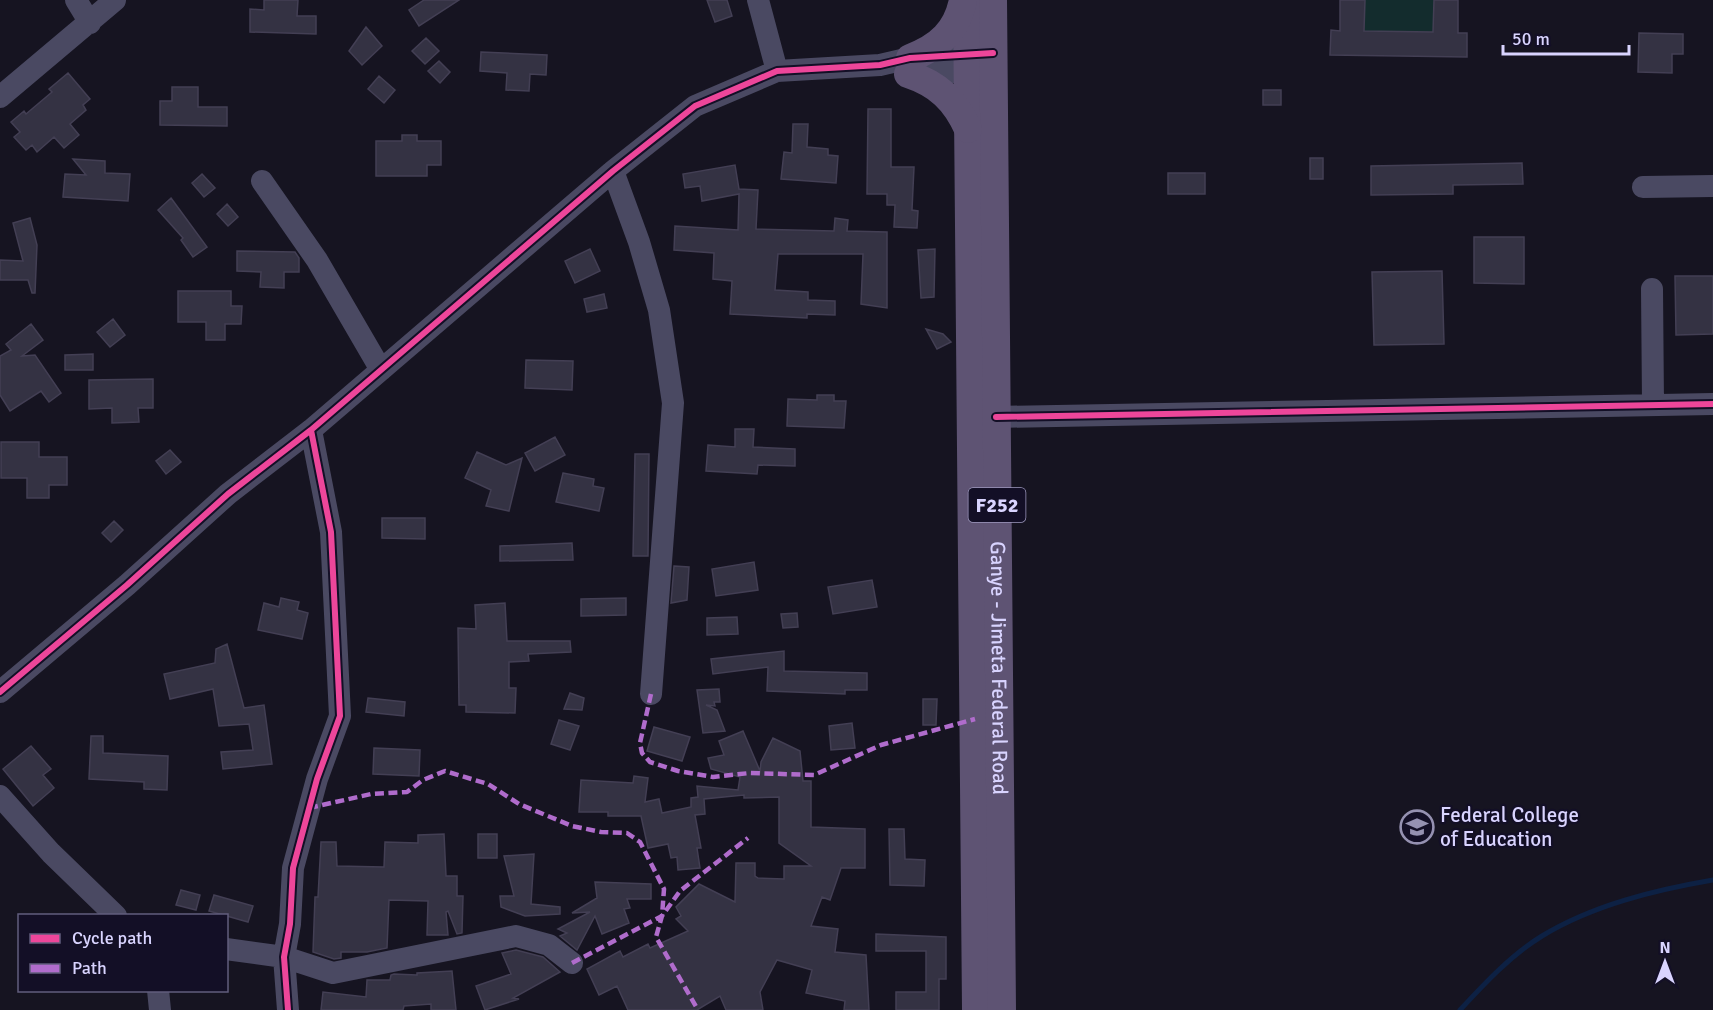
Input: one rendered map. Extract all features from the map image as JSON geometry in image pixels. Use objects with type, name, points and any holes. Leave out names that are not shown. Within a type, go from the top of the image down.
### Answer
[{"type":"main road","points":[[963,0],[960,15],[945,39],[909,66],[947,96],[957,108],[969,131]]},
{"type":"main road","name":"Ganye - Jimeta Federal Road","points":[[968,0],[981,63],[996,417],[986,607],[976,1010]]},
{"type":"main road","name":"Ganye - Jimeta Federal Road","points":[[993,0],[969,131],[1002,1010]]},
{"type":"street","points":[[76,0],[90,22]]},
{"type":"street","points":[[0,97],[115,0]]},
{"type":"street","points":[[758,0],[777,70]]},
{"type":"street","points":[[0,692],[127,585],[228,494],[311,430],[613,171],[695,106],[777,70],[981,63]]},
{"type":"street","points":[[613,171],[639,242],[659,310],[673,403],[651,694]]},
{"type":"street","points":[[262,181],[316,260],[381,370]]},
{"type":"street","points":[[1643,187],[1713,186]]},
{"type":"street","points":[[1652,289],[1653,404]]},
{"type":"street","points":[[996,417],[1713,404]]},
{"type":"street","points":[[288,1010],[284,957],[290,924],[293,868],[317,779],[340,716],[331,532],[311,430]]},
{"type":"street","points":[[0,796],[51,854],[115,914]]},
{"type":"street","points":[[228,949],[284,957],[333,973],[516,936],[549,945],[572,963]]},
{"type":"street","points":[[158,992],[160,1010]]},
{"type":"green space","points":[[1365,0],[1434,0],[1433,32],[1364,31]]},
{"type":"building","points":[[264,0],[298,0],[297,16],[316,16],[316,34],[250,32],[250,9],[264,10]]},
{"type":"building","points":[[424,0],[459,0],[419,26],[409,10]]},
{"type":"building","points":[[707,0],[727,0],[732,16],[715,22]]},
{"type":"building","points":[[1340,0],[1365,0],[1364,31],[1433,32],[1434,0],[1458,0],[1458,33],[1467,33],[1467,57],[1330,55],[1331,30],[1340,31]]},
{"type":"building","points":[[366,27],[382,46],[362,65],[349,51]]},
{"type":"building","points":[[1639,33],[1683,34],[1683,54],[1672,54],[1672,73],[1638,72]]},
{"type":"building","points":[[426,38],[439,51],[425,64],[412,51]]},
{"type":"building","points":[[481,52],[547,55],[546,75],[530,74],[529,91],[506,90],[507,73],[480,71]]},
{"type":"building","points":[[439,61],[450,72],[440,83],[428,71]]},
{"type":"building","points":[[68,73],[90,99],[83,105],[86,110],[70,124],[79,135],[64,148],[54,137],[37,152],[32,145],[26,150],[14,137],[20,132],[11,122],[24,111],[26,114],[52,92],[49,89]]},
{"type":"building","points":[[379,76],[395,90],[384,103],[368,89]]},
{"type":"building","points":[[172,87],[198,87],[198,107],[227,107],[227,126],[160,125],[160,101],[172,101]]},
{"type":"building","points":[[1263,90],[1281,90],[1281,105],[1263,105]]},
{"type":"building","points":[[868,109],[891,109],[891,167],[914,167],[912,210],[918,211],[917,228],[894,227],[895,205],[887,205],[887,194],[867,194]]},
{"type":"building","points":[[793,124],[808,124],[807,147],[828,149],[828,155],[838,156],[836,183],[781,179],[784,152],[792,153]]},
{"type":"building","points":[[402,135],[417,135],[417,141],[441,141],[441,165],[427,165],[427,176],[376,176],[376,141],[402,141]]},
{"type":"building","points":[[1310,158],[1323,158],[1323,179],[1310,179]]},
{"type":"building","points":[[73,159],[105,161],[105,173],[130,174],[128,201],[63,197],[65,174],[86,175]]},
{"type":"building","points":[[1522,163],[1523,184],[1453,185],[1453,194],[1371,195],[1371,166]]},
{"type":"building","points":[[735,165],[739,189],[758,190],[756,229],[834,231],[835,218],[848,220],[847,231],[887,232],[887,308],[861,304],[863,254],[778,254],[775,290],[808,292],[808,300],[835,301],[835,315],[807,314],[807,318],[730,314],[732,281],[713,279],[714,253],[674,250],[675,226],[738,230],[739,194],[702,201],[700,186],[685,188],[683,174]]},
{"type":"building","points":[[1168,173],[1205,173],[1205,194],[1168,194]]},
{"type":"building","points":[[202,174],[215,188],[204,197],[192,183]]},
{"type":"building","points":[[171,198],[207,247],[193,257],[181,240],[183,238],[158,210]]},
{"type":"building","points":[[227,204],[238,217],[228,226],[217,214]]},
{"type":"building","points":[[30,218],[37,245],[35,293],[32,293],[28,280],[0,280],[0,260],[23,261],[13,223]]},
{"type":"building","points":[[1474,237],[1524,237],[1524,284],[1474,283]]},
{"type":"building","points":[[590,249],[600,271],[575,283],[565,261]]},
{"type":"building","points":[[935,249],[934,297],[921,298],[918,250]]},
{"type":"building","points":[[237,251],[295,252],[299,258],[299,272],[284,272],[284,288],[260,287],[261,272],[237,271]]},
{"type":"building","points":[[1442,271],[1444,344],[1374,345],[1372,272]]},
{"type":"building","points":[[1675,276],[1713,276],[1713,334],[1676,335]]},
{"type":"building","points":[[178,291],[231,291],[231,306],[242,306],[241,324],[225,324],[225,340],[206,340],[206,322],[178,322]]},
{"type":"building","points":[[604,294],[607,308],[587,312],[584,299]]},
{"type":"building","points":[[113,319],[125,335],[110,347],[97,332]]},
{"type":"building","points":[[31,324],[43,340],[22,356],[35,355],[61,393],[49,402],[41,391],[10,411],[0,395],[0,356],[11,350],[6,344]]},
{"type":"building","points":[[926,329],[943,334],[951,342],[937,349]]},
{"type":"building","points":[[93,354],[93,370],[65,370],[65,355]]},
{"type":"building","points":[[526,360],[573,361],[572,390],[525,388]]},
{"type":"building","points":[[153,379],[153,408],[138,408],[139,422],[112,423],[112,408],[89,409],[89,380]]},
{"type":"building","points":[[817,395],[834,395],[834,401],[846,401],[844,428],[787,426],[788,399],[817,400]]},
{"type":"building","points":[[735,429],[754,429],[753,447],[795,449],[795,466],[758,465],[757,474],[706,471],[708,445],[735,447]]},
{"type":"building","points":[[555,437],[565,455],[535,471],[525,453]]},
{"type":"building","points":[[1,442],[39,442],[39,457],[67,457],[67,485],[49,485],[49,498],[27,498],[27,478],[1,478]]},
{"type":"building","points":[[170,450],[181,462],[166,474],[156,461]]},
{"type":"building","points":[[477,452],[506,465],[522,458],[509,511],[486,506],[491,490],[465,478]]},
{"type":"building","points":[[635,454],[649,454],[648,556],[633,556]]},
{"type":"building","points":[[563,473],[594,479],[593,486],[604,488],[599,511],[556,502]]},
{"type":"building","points":[[382,518],[425,518],[425,539],[382,538]]},
{"type":"building","points":[[114,521],[123,530],[111,542],[102,533]]},
{"type":"building","points":[[572,543],[573,560],[500,561],[500,546]]},
{"type":"building","points":[[754,562],[758,590],[716,596],[712,569]]},
{"type":"building","points":[[674,566],[689,567],[687,600],[671,603]]},
{"type":"building","points":[[872,580],[877,607],[833,614],[828,587]]},
{"type":"building","points":[[281,598],[299,602],[297,610],[308,613],[302,639],[258,630],[264,603],[279,607]]},
{"type":"building","points":[[626,598],[626,615],[581,616],[581,599]]},
{"type":"building","points":[[505,603],[507,641],[570,641],[571,652],[528,654],[529,661],[509,662],[509,688],[516,688],[515,713],[466,712],[466,705],[459,705],[458,628],[476,629],[475,605]]},
{"type":"building","points":[[797,613],[798,627],[783,628],[781,614]]},
{"type":"building","points":[[737,617],[738,634],[707,635],[707,618]]},
{"type":"building","points":[[227,644],[244,708],[264,705],[272,764],[223,769],[221,752],[253,750],[249,724],[219,726],[213,689],[170,699],[164,674],[215,663],[216,649]]},
{"type":"building","points":[[784,651],[784,671],[867,673],[867,690],[845,690],[845,694],[767,691],[768,667],[713,674],[711,659]]},
{"type":"building","points":[[719,689],[720,702],[714,702],[715,706],[706,705],[717,710],[725,731],[703,733],[697,690]]},
{"type":"building","points":[[570,693],[584,698],[582,710],[564,709]]},
{"type":"building","points":[[368,698],[405,702],[404,716],[366,712]]},
{"type":"building","points":[[923,699],[937,699],[936,725],[923,725]]},
{"type":"building","points":[[559,720],[579,726],[570,750],[551,744]]},
{"type":"building","points":[[852,723],[855,748],[831,750],[829,726]]},
{"type":"building","points":[[654,727],[690,737],[682,761],[647,751]]},
{"type":"building","points":[[743,731],[760,771],[761,762],[773,738],[800,751],[803,781],[811,781],[811,827],[865,829],[865,868],[841,868],[830,900],[822,897],[811,926],[838,929],[835,952],[866,955],[869,1010],[844,1010],[845,1001],[806,993],[812,970],[777,960],[760,992],[763,1010],[726,1010],[720,996],[697,1010],[628,1010],[617,986],[599,995],[587,969],[620,951],[623,957],[648,944],[650,948],[688,931],[676,919],[681,916],[676,907],[699,884],[735,902],[736,863],[755,863],[755,876],[758,878],[784,879],[784,866],[811,866],[779,843],[779,797],[744,798],[744,795],[704,799],[705,814],[695,815],[701,848],[697,848],[700,868],[678,870],[677,857],[671,858],[668,844],[648,848],[641,816],[608,816],[608,812],[579,812],[581,780],[633,783],[634,776],[648,778],[645,802],[659,799],[662,813],[691,807],[691,798],[698,797],[697,786],[738,790],[740,777],[711,769],[708,758],[724,755],[719,741]]},
{"type":"building","points":[[91,736],[103,736],[103,753],[168,756],[167,790],[144,789],[144,782],[89,779]]},
{"type":"building","points":[[31,746],[51,769],[43,775],[54,788],[33,806],[3,769]]},
{"type":"building","points":[[374,748],[420,750],[419,776],[373,774]]},
{"type":"building","points":[[889,829],[904,829],[905,859],[925,860],[924,886],[890,885]]},
{"type":"building","points":[[444,834],[446,876],[457,876],[457,896],[463,896],[462,933],[457,934],[448,911],[446,912],[448,935],[427,935],[428,901],[389,900],[387,948],[367,952],[341,952],[341,958],[334,959],[313,952],[315,897],[318,897],[321,842],[336,842],[337,866],[384,867],[385,842],[418,843],[418,835]]},
{"type":"building","points":[[478,834],[497,834],[497,858],[478,858]]},
{"type":"building","points":[[534,854],[531,904],[560,907],[560,914],[525,916],[501,907],[500,896],[514,896],[504,856]]},
{"type":"building","points":[[595,882],[651,884],[651,899],[627,899],[630,908],[624,909],[629,923],[602,934],[595,916],[577,950],[560,936],[567,933],[558,929],[590,912],[572,913],[597,898]]},
{"type":"building","points":[[181,890],[200,895],[196,910],[176,905]]},
{"type":"building","points":[[214,895],[253,906],[248,922],[228,916],[228,914],[209,911]]},
{"type":"building","points":[[876,934],[946,937],[946,979],[939,979],[939,1010],[896,1010],[896,992],[926,992],[926,951],[876,951]]},
{"type":"building","points":[[516,950],[543,957],[560,972],[513,998],[519,999],[485,1010],[476,986],[511,974],[502,953]]},
{"type":"building","points":[[452,971],[456,1010],[431,1010],[431,1004],[404,1006],[403,1010],[321,1010],[323,992],[366,997],[367,980],[390,980],[391,975],[394,974],[417,975],[417,973]]},
{"type":"waterway","points":[[1460,1010],[1509,961],[1542,936],[1562,925],[1625,900],[1713,880]]},
{"type":"marked path","points":[[651,694],[640,743],[642,753],[650,762],[678,771],[713,777],[750,773],[814,775],[881,745],[975,719]]},
{"type":"marked path","points":[[309,808],[371,794],[407,792],[423,780],[445,771],[488,784],[519,804],[572,826],[601,832],[627,833],[640,842],[664,889],[662,916],[656,937],[698,1010]]},
{"type":"marked path","points":[[572,963],[662,916],[680,891],[748,838]]},
{"type":"cycle path","points":[[0,692],[127,585],[228,494],[311,430],[613,171],[695,106],[777,71],[880,65],[910,58],[993,53]]},
{"type":"cycle path","points":[[996,417],[1713,404]]},
{"type":"cycle path","points":[[288,1010],[284,957],[290,924],[293,868],[317,779],[340,716],[331,532],[311,430]]},
{"type":"place","name":"Federal College of Education","points":[[1417,827]]}]
